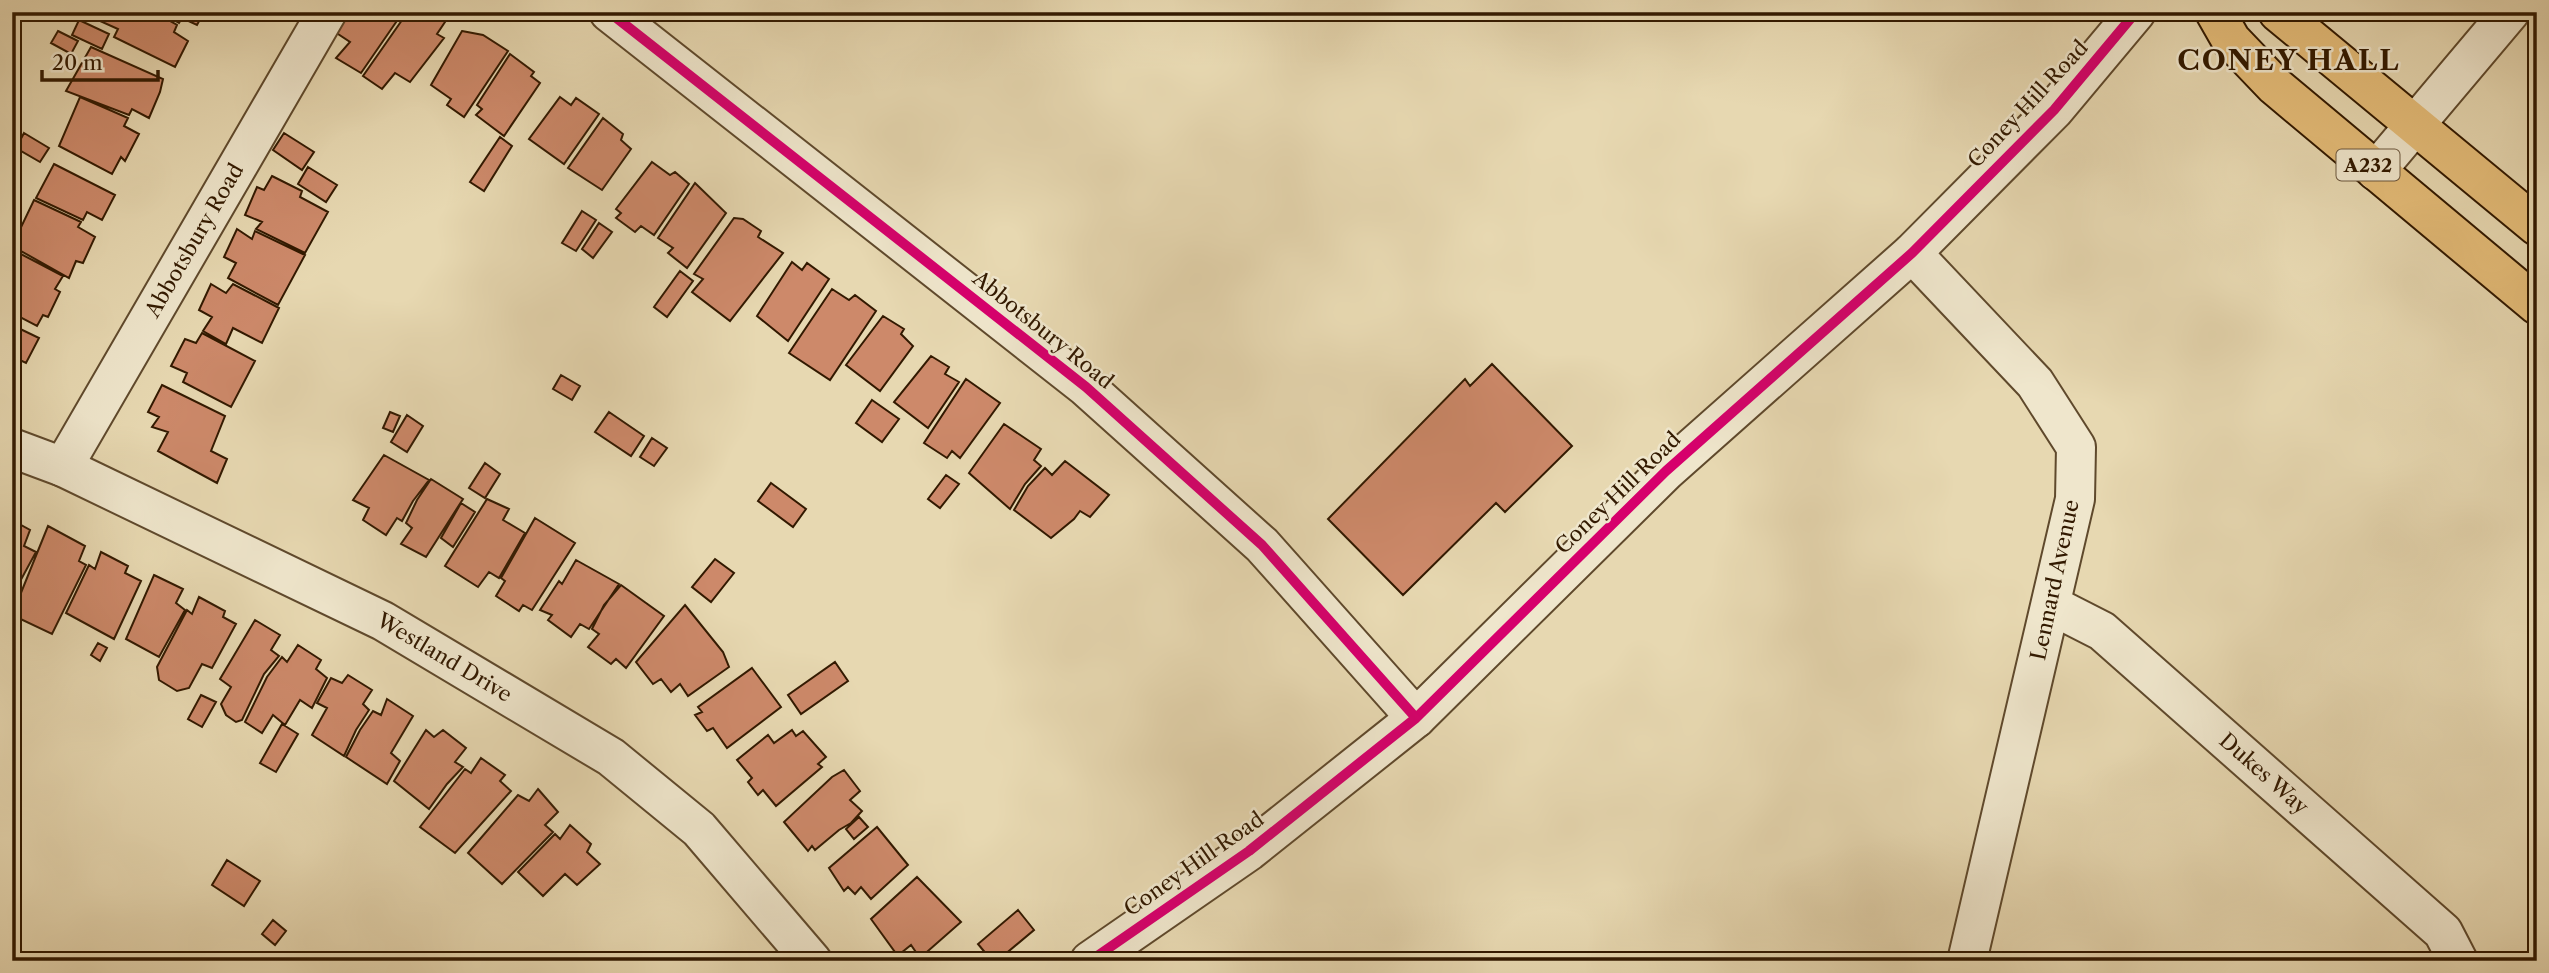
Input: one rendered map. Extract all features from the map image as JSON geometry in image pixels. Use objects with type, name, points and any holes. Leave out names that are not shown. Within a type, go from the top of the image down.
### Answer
[{"type":"highway","name":"A232","points":[[2214,12],[2231,40],[2274,86],[2537,304]]},
{"type":"highway","name":"A232","points":[[2278,12],[2537,226]]},
{"type":"street","name":"Abbotsbury Road","points":[[63,467],[327,12]]},
{"type":"street","name":"Abbotsbury Road","points":[[610,12],[1086,387],[1262,545],[1416,718]]},
{"type":"street","name":"Coney Hill Road","points":[[1090,961],[1249,851],[1416,718],[1666,471],[1912,253],[2054,110],[2136,12]]},
{"type":"street","points":[[2376,171],[2510,12]]},
{"type":"street","name":"Lennard Avenue","points":[[1912,253],[2035,383],[2076,447],[2075,499],[1967,961]]},
{"type":"street","name":"Westland Drive","points":[[12,448],[63,467],[383,621],[611,757],[699,829],[812,961]]},
{"type":"street","name":"Dukes Way","points":[[2051,605],[2102,631],[2443,932],[2458,961]]},
{"type":"building","points":[[104,12],[154,12],[177,25],[174,32],[188,41],[175,67],[114,37],[118,29],[100,21]]},
{"type":"building","points":[[160,12],[204,12],[197,25],[182,18],[179,23]]},
{"type":"building","points":[[344,12],[403,12],[361,73],[336,58],[350,42],[332,30]]},
{"type":"building","points":[[418,12],[438,12],[447,19],[437,34],[444,38],[410,82],[395,73],[382,89],[363,76],[407,13],[415,17]]},
{"type":"building","points":[[79,20],[109,34],[102,49],[72,35]]},
{"type":"building","points":[[58,31],[78,41],[71,54],[51,43]]},
{"type":"building","points":[[462,31],[483,35],[508,51],[464,117],[447,105],[451,99],[431,85]]},
{"type":"building","points":[[91,47],[163,79],[149,118],[132,109],[129,115],[66,91]]},
{"type":"building","points":[[510,54],[534,72],[531,76],[540,83],[504,136],[476,115],[482,109],[477,105]]},
{"type":"building","points":[[80,97],[128,118],[124,126],[139,134],[125,161],[121,157],[112,174],[59,146]]},
{"type":"building","points":[[560,97],[571,105],[576,98],[599,114],[564,164],[529,139]]},
{"type":"building","points":[[603,118],[623,134],[621,140],[631,149],[602,190],[568,168]]},
{"type":"building","points":[[24,133],[49,148],[40,162],[16,148]]},
{"type":"building","points":[[284,133],[314,152],[302,170],[273,150]]},
{"type":"building","points":[[500,137],[512,146],[484,191],[470,182]]},
{"type":"building","points":[[652,162],[670,175],[675,172],[689,184],[654,235],[641,226],[635,232],[616,218],[621,213],[616,209]]},
{"type":"building","points":[[54,164],[115,195],[102,220],[87,212],[83,220],[36,198]]},
{"type":"building","points":[[308,167],[337,185],[326,202],[298,184]]},
{"type":"building","points":[[272,176],[302,191],[300,197],[328,212],[305,253],[256,229],[262,222],[245,215],[257,187],[264,190]]},
{"type":"building","points":[[695,183],[726,213],[687,268],[668,253],[673,248],[658,238]]},
{"type":"building","points":[[34,200],[81,222],[78,227],[95,237],[83,263],[76,261],[69,278],[12,246]]},
{"type":"building","points":[[582,211],[596,220],[576,251],[562,243]]},
{"type":"building","points":[[734,218],[743,219],[761,231],[758,237],[783,253],[730,321],[692,292],[703,279],[694,274]]},
{"type":"building","points":[[599,223],[612,232],[593,258],[582,249]]},
{"type":"building","points":[[237,229],[252,239],[255,231],[305,255],[278,305],[228,278],[236,263],[224,257]]},
{"type":"building","points":[[17,252],[63,276],[55,289],[60,292],[48,317],[43,315],[37,326],[12,313],[12,264]]},
{"type":"building","points":[[792,262],[802,270],[807,263],[829,279],[788,341],[757,316]]},
{"type":"building","points":[[680,271],[693,281],[667,317],[654,307]]},
{"type":"building","points":[[211,284],[226,293],[233,284],[279,308],[262,343],[233,328],[226,344],[203,331],[212,317],[199,310]]},
{"type":"building","points":[[832,289],[849,300],[855,295],[876,311],[830,380],[789,353]]},
{"type":"building","points":[[883,316],[904,329],[901,334],[913,346],[880,391],[846,365]]},
{"type":"building","points":[[12,325],[39,338],[26,363],[20,360],[15,372],[12,371]]},
{"type":"building","points":[[202,333],[255,361],[231,407],[183,382],[187,373],[171,366],[185,339],[196,343]]},
{"type":"building","points":[[931,356],[949,367],[945,374],[959,382],[928,428],[894,402]]},
{"type":"building","points":[[1492,364],[1572,446],[1505,512],[1496,503],[1403,595],[1328,519],[1465,379],[1470,386]]},
{"type":"building","points":[[561,375],[580,386],[572,400],[553,389]]},
{"type":"building","points":[[966,379],[1000,403],[960,458],[952,451],[947,458],[924,443]]},
{"type":"building","points":[[162,385],[225,416],[211,451],[227,459],[217,483],[158,451],[168,432],[152,427],[159,417],[148,412]]},
{"type":"building","points":[[872,400],[899,419],[882,442],[856,423]]},
{"type":"building","points":[[390,412],[400,416],[393,432],[383,428]]},
{"type":"building","points":[[609,412],[644,436],[631,456],[595,432]]},
{"type":"building","points":[[407,415],[423,426],[407,452],[391,442]]},
{"type":"building","points":[[1004,424],[1041,449],[1034,460],[1041,466],[1025,484],[1010,509],[969,473]]},
{"type":"building","points":[[652,438],[667,448],[654,466],[640,457]]},
{"type":"building","points":[[384,455],[429,480],[402,521],[397,518],[386,535],[363,520],[369,508],[353,500]]},
{"type":"building","points":[[1065,461],[1109,495],[1090,517],[1080,511],[1051,538],[1014,510],[1028,486],[1045,468],[1052,475]]},
{"type":"building","points":[[485,463],[500,474],[485,498],[469,488]]},
{"type":"building","points":[[946,475],[959,484],[940,508],[928,499]]},
{"type":"building","points":[[431,479],[463,499],[426,557],[401,544],[412,528],[406,523]]},
{"type":"building","points":[[771,483],[806,509],[793,527],[758,501]]},
{"type":"building","points":[[487,499],[509,509],[503,520],[525,533],[499,578],[489,572],[478,587],[445,566]]},
{"type":"building","points":[[461,503],[475,512],[453,547],[441,538]]},
{"type":"building","points":[[535,518],[575,543],[532,610],[523,605],[519,611],[496,596],[505,581],[501,578]]},
{"type":"building","points":[[12,520],[30,530],[24,546],[36,552],[17,587],[12,585]]},
{"type":"building","points":[[48,526],[85,546],[79,561],[86,565],[52,634],[12,615]]},
{"type":"building","points":[[101,552],[128,566],[125,573],[141,581],[114,639],[66,613],[89,565],[95,569]]},
{"type":"building","points":[[715,559],[734,573],[711,602],[692,587]]},
{"type":"building","points":[[576,560],[619,584],[589,629],[580,624],[571,637],[548,620],[552,615],[540,610],[559,581],[562,584]]},
{"type":"building","points":[[154,575],[183,589],[176,603],[185,610],[159,657],[126,639]]},
{"type":"building","points":[[621,585],[664,616],[626,668],[616,659],[611,664],[588,647],[599,634],[592,629],[604,605]]},
{"type":"building","points":[[199,597],[225,611],[223,617],[236,624],[212,668],[202,664],[189,688],[177,691],[159,680],[157,667],[187,610],[192,614]]},
{"type":"building","points":[[685,605],[723,652],[729,667],[688,696],[680,684],[671,692],[661,679],[653,684],[636,662]]},
{"type":"building","points":[[255,620],[280,635],[271,650],[279,656],[264,674],[242,720],[236,722],[226,715],[221,704],[231,687],[220,679]]},
{"type":"building","points":[[98,643],[107,648],[100,661],[91,655]]},
{"type":"building","points":[[298,645],[321,660],[316,669],[327,678],[312,708],[300,700],[285,725],[273,715],[262,733],[245,722],[267,677],[282,657],[287,662]]},
{"type":"building","points":[[835,662],[848,681],[801,714],[788,695]]},
{"type":"building","points":[[752,668],[781,707],[727,748],[713,728],[707,731],[695,715],[702,712],[698,707]]},
{"type":"building","points":[[348,675],[372,690],[363,704],[369,710],[344,756],[312,735],[327,708],[317,703],[331,678],[342,683]]},
{"type":"building","points":[[201,695],[216,702],[202,727],[188,719]]},
{"type":"building","points":[[387,699],[413,716],[391,753],[400,761],[387,784],[346,757],[373,711],[381,715]]},
{"type":"building","points":[[282,724],[298,734],[276,772],[260,763]]},
{"type":"building","points":[[426,730],[434,737],[443,730],[466,748],[455,762],[463,767],[429,809],[394,781]]},
{"type":"building","points":[[792,730],[796,736],[803,731],[826,757],[818,764],[822,767],[776,806],[763,790],[758,795],[748,782],[752,778],[737,760],[768,735],[774,743]]},
{"type":"building","points":[[481,758],[505,775],[500,781],[511,791],[455,853],[420,827],[465,769],[471,773]]},
{"type":"building","points":[[844,770],[860,791],[850,800],[862,811],[851,823],[815,850],[812,846],[808,851],[784,822],[832,777]]},
{"type":"building","points":[[538,789],[558,812],[545,825],[553,832],[502,884],[468,853],[518,795],[529,801]]},
{"type":"building","points":[[859,817],[868,827],[854,839],[846,829]]},
{"type":"building","points":[[570,825],[591,844],[587,852],[600,864],[577,885],[565,874],[543,896],[518,872],[555,834],[560,839]]},
{"type":"building","points":[[877,827],[908,865],[871,899],[861,887],[855,894],[848,887],[844,891],[829,868]]},
{"type":"building","points":[[227,860],[260,881],[244,906],[212,885]]},
{"type":"building","points":[[917,877],[961,922],[920,958],[911,945],[901,953],[895,952],[871,919]]},
{"type":"building","points":[[1018,910],[1034,930],[997,961],[992,961],[978,944]]},
{"type":"building","points":[[273,920],[286,931],[275,945],[262,934]]},
{"type":"cycle path","points":[[609,12],[1086,387],[1262,545],[1416,718]]},
{"type":"cycle path","points":[[1090,961],[1249,851],[1416,718],[1666,471],[1912,253],[2054,110],[2136,12]]},
{"type":"district","name":"CONEY HALL","points":[[2289,60]]}]
